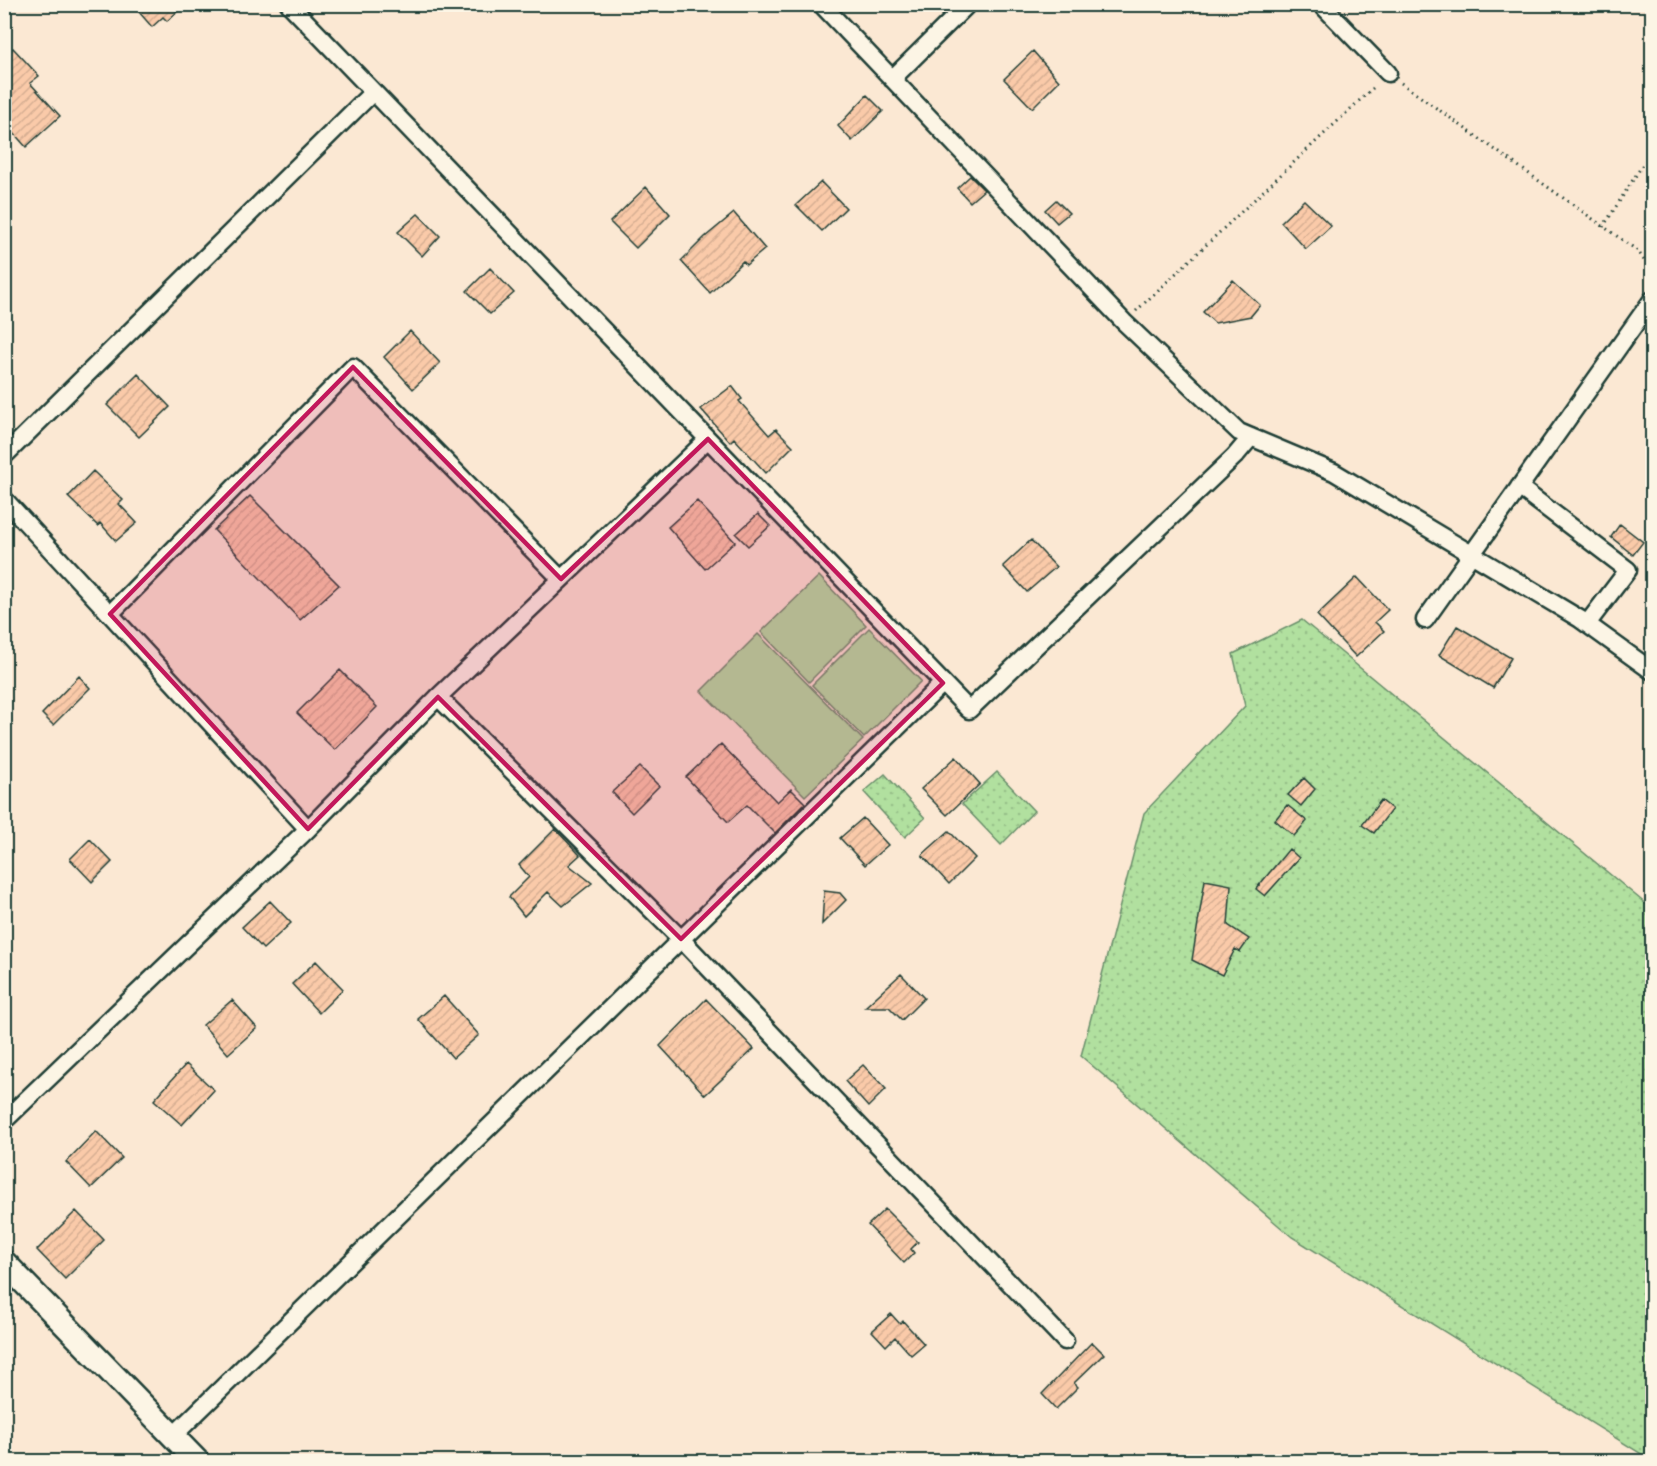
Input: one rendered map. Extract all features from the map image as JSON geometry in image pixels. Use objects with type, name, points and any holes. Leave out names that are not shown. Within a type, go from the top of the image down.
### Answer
[{"type":"street","points":[[289,4],[969,710],[1235,456],[1251,437]]},
{"type":"street","points":[[821,4],[1124,322],[1239,432],[1334,472],[1587,624],[1653,671]]},
{"type":"street","points":[[892,79],[968,4]]},
{"type":"street","points":[[1321,4],[1388,73]]},
{"type":"street","points":[[4,456],[373,92]]},
{"type":"street","points":[[1425,620],[1652,300]]},
{"type":"street","points":[[110,614],[353,367],[561,579]]},
{"type":"street","points":[[4,1121],[308,829],[438,697],[708,439]]},
{"type":"street","points":[[1519,487],[1628,570],[1587,624]]},
{"type":"street","points":[[4,499],[308,829]]},
{"type":"street","points":[[173,1436],[943,683]]},
{"type":"street","points":[[438,697],[681,939],[1065,1341]]},
{"type":"street","points":[[4,1262],[198,1461]]},
{"type":"path","points":[[1124,322],[1388,73],[1602,228],[1638,251],[1653,273]]},
{"type":"path","points":[[1602,228],[1653,150]]},
{"type":"highlighted area","points":[[353,367],[561,579],[708,439],[943,683],[681,939],[438,697],[308,829],[110,614]]},
{"type":"green space","points":[[819,576],[866,625],[809,682],[761,632]]},
{"type":"green space","points":[[1302,620],[1652,909],[1652,1461],[1292,1237],[1081,1056],[1144,813],[1245,706],[1233,654]]},
{"type":"green space","points":[[869,628],[921,681],[864,738],[812,685]]},
{"type":"green space","points":[[758,634],[863,740],[805,796],[701,691]]},
{"type":"green space","points":[[997,772],[1034,811],[1001,845],[962,804]]},
{"type":"green space","points":[[885,774],[925,818],[905,837],[864,792]]},
{"type":"building","points":[[132,4],[177,4],[173,8],[177,12],[167,21],[163,17],[152,27]]},
{"type":"building","points":[[13,48],[39,76],[30,83],[60,116],[26,147],[4,119],[4,55]]},
{"type":"building","points":[[1033,51],[1059,81],[1032,108],[1004,79]]},
{"type":"building","points":[[867,95],[883,111],[852,141],[838,126]]},
{"type":"building","points":[[970,176],[984,190],[970,202],[957,188]]},
{"type":"building","points":[[821,182],[846,208],[822,231],[796,205]]},
{"type":"building","points":[[646,187],[670,214],[636,248],[610,222]]},
{"type":"building","points":[[1056,200],[1069,213],[1057,223],[1045,210]]},
{"type":"building","points":[[1304,200],[1331,226],[1306,249],[1281,222]]},
{"type":"building","points":[[734,213],[765,249],[746,265],[743,261],[710,293],[681,261]]},
{"type":"building","points":[[418,214],[440,236],[422,256],[398,232]]},
{"type":"building","points":[[490,268],[514,293],[490,314],[467,291]]},
{"type":"building","points":[[1233,280],[1260,305],[1251,316],[1215,323],[1203,312]]},
{"type":"building","points":[[410,331],[440,363],[413,389],[384,357]]},
{"type":"building","points":[[138,374],[170,407],[139,437],[107,405]]},
{"type":"building","points":[[732,386],[742,399],[739,401],[769,435],[776,429],[793,446],[766,473],[734,438],[730,442],[701,409]]},
{"type":"building","points":[[93,471],[123,500],[119,504],[137,523],[116,541],[100,523],[98,526],[68,497]]},
{"type":"building","points":[[250,496],[339,585],[300,620],[214,530]]},
{"type":"building","points":[[697,501],[735,542],[705,569],[668,527]]},
{"type":"building","points":[[758,514],[770,526],[748,546],[736,534]]},
{"type":"building","points":[[1620,524],[1643,542],[1633,555],[1611,537]]},
{"type":"building","points":[[1031,540],[1056,567],[1027,592],[1003,566]]},
{"type":"building","points":[[1357,577],[1388,610],[1375,622],[1384,631],[1356,657],[1317,615]]},
{"type":"building","points":[[1457,626],[1511,658],[1493,688],[1439,655]]},
{"type":"building","points":[[340,670],[377,707],[335,750],[297,713]]},
{"type":"building","points":[[79,676],[90,688],[53,725],[42,714]]},
{"type":"building","points":[[721,744],[777,802],[791,789],[805,803],[775,833],[747,805],[728,822],[686,777]]},
{"type":"building","points":[[956,757],[980,784],[947,815],[921,789]]},
{"type":"building","points":[[640,767],[659,786],[632,813],[612,792]]},
{"type":"building","points":[[1304,778],[1315,789],[1301,806],[1288,795]]},
{"type":"building","points":[[1381,800],[1392,809],[1374,833],[1362,825]]},
{"type":"building","points":[[1287,805],[1307,821],[1294,836],[1275,820]]},
{"type":"building","points":[[863,818],[888,845],[865,865],[840,838]]},
{"type":"building","points":[[555,829],[580,855],[569,865],[592,883],[563,906],[548,892],[524,916],[509,897],[529,877],[519,865]]},
{"type":"building","points":[[949,831],[975,858],[949,884],[922,855]]},
{"type":"building","points":[[90,839],[112,862],[92,882],[70,859]]},
{"type":"building","points":[[1289,849],[1299,858],[1265,896],[1256,889]]},
{"type":"building","points":[[1205,880],[1231,885],[1228,925],[1249,939],[1240,952],[1235,949],[1222,975],[1192,960]]},
{"type":"building","points":[[824,891],[840,893],[846,900],[822,924]]},
{"type":"building","points":[[270,901],[291,923],[263,949],[242,927]]},
{"type":"building","points":[[316,961],[343,989],[319,1013],[292,984]]},
{"type":"building","points":[[901,974],[924,998],[902,1020],[889,1007],[865,1007]]},
{"type":"building","points":[[444,996],[479,1035],[453,1058],[418,1019]]},
{"type":"building","points":[[706,999],[754,1049],[705,1095],[660,1046]]},
{"type":"building","points":[[232,1000],[257,1028],[228,1054],[203,1025]]},
{"type":"building","points":[[186,1064],[214,1090],[182,1125],[154,1100]]},
{"type":"building","points":[[863,1065],[886,1089],[868,1107],[845,1081]]},
{"type":"building","points":[[96,1131],[122,1158],[91,1188],[66,1162]]},
{"type":"building","points":[[885,1209],[918,1242],[911,1249],[914,1253],[904,1263],[868,1225]]},
{"type":"building","points":[[76,1211],[104,1240],[65,1279],[37,1250]]},
{"type":"building","points":[[891,1314],[900,1324],[903,1321],[924,1344],[911,1355],[895,1337],[886,1346],[872,1331]]},
{"type":"building","points":[[1092,1342],[1104,1354],[1074,1383],[1078,1387],[1056,1409],[1042,1394]]}]
